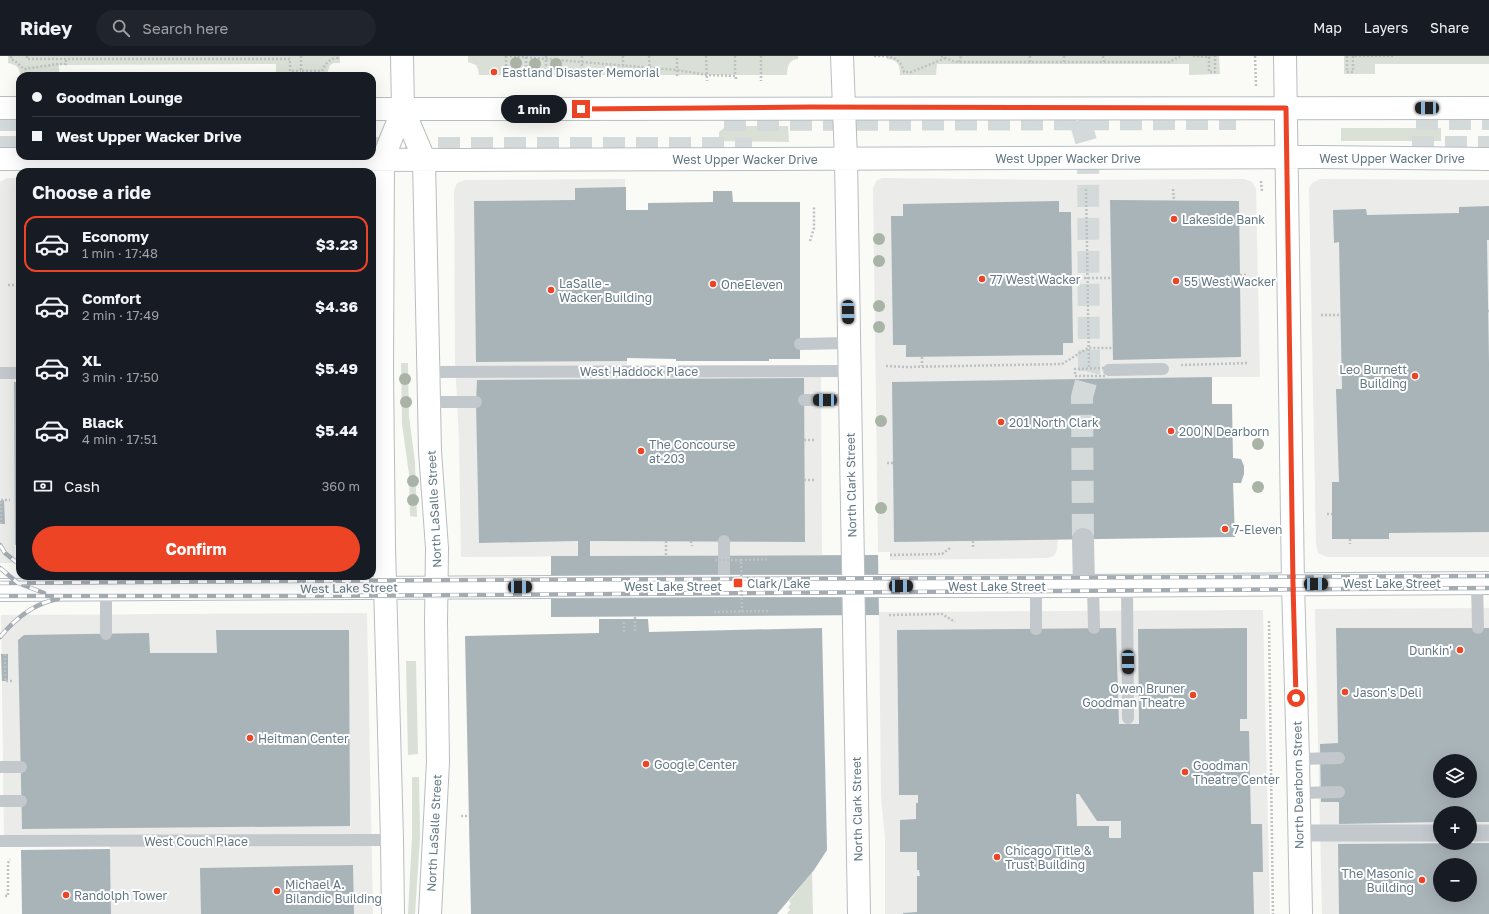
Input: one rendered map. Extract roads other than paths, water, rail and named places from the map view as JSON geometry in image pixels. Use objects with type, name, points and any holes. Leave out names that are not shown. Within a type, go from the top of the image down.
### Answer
[{"type":"main road","name":"North LaSalle Street","points":[[402,56],[403,109],[424,160],[430,451],[437,548],[438,762],[430,914]]},
{"type":"main road","name":"North Clark Street","points":[[842,56],[846,159],[859,914]]},
{"type":"main road","name":"North Dearborn Street","points":[[1285,56],[1293,584],[1300,833],[1300,914]]},
{"type":"main road","points":[[0,108],[16,108]]},
{"type":"main road","points":[[376,109],[1489,108]]},
{"type":"main road","name":"North LaSalle Street","points":[[393,914],[385,588],[377,373],[383,160],[403,109]]},
{"type":"main road","name":"West Upper Wacker Drive","points":[[0,159],[16,159]]},
{"type":"main road","name":"West Upper Wacker Drive","points":[[376,160],[1489,159]]},
{"type":"main road","name":"West Lake Street","points":[[0,590],[1483,583]]},
{"type":"street","points":[[1083,539],[1089,586]]},
{"type":"street","points":[[1300,833],[1433,833]]},
{"type":"street","points":[[1477,833],[1489,833]]},
{"type":"lane","points":[[800,344],[849,344]]},
{"type":"lane","name":"West Haddock Place","points":[[429,372],[592,366],[850,371]]},
{"type":"lane","points":[[1109,370],[1163,369]]},
{"type":"lane","points":[[0,373],[16,373]]},
{"type":"lane","points":[[804,400],[850,400]]},
{"type":"lane","points":[[429,402],[476,402]]},
{"type":"lane","points":[[724,541],[724,586]]},
{"type":"lane","points":[[1478,628],[1483,583]]},
{"type":"lane","points":[[1127,585],[1128,718]]},
{"type":"lane","points":[[1036,586],[1036,629]]},
{"type":"lane","points":[[1089,586],[1094,628]]},
{"type":"lane","points":[[106,590],[106,634]]},
{"type":"lane","points":[[1298,759],[1339,758]]},
{"type":"lane","points":[[0,767],[21,767]]},
{"type":"lane","points":[[1299,793],[1339,792]]},
{"type":"lane","points":[[0,801],[21,801]]},
{"type":"lane","name":"West Couch Place","points":[[0,841],[392,840]]},
{"type":"tunnel","points":[[724,120],[1236,119]]},
{"type":"tunnel","points":[[1416,119],[1489,119]]},
{"type":"tunnel","points":[[0,120],[16,120]]},
{"type":"tunnel","points":[[1080,120],[1088,148],[1089,371],[1082,397],[1083,539]]},
{"type":"tunnel","points":[[0,147],[16,147]]},
{"type":"tunnel","points":[[1412,147],[1489,147]]},
{"type":"tunnel","points":[[376,148],[752,148]]},
{"type":"railway","points":[[0,545],[5,553],[16,562]]},
{"type":"railway","points":[[0,568],[18,583],[44,593]]},
{"type":"railway","points":[[0,583],[1489,576]]},
{"type":"railway","points":[[0,596],[307,596],[1489,588]]},
{"type":"railway","points":[[0,637],[12,624],[33,608],[58,599]]},
{"type":"place","name":"Eastland Disaster Memorial","points":[[494,72]]},
{"type":"place","name":"Lakeside Bank","points":[[1174,219]]},
{"type":"place","name":"77 West Wacker","points":[[982,279]]},
{"type":"place","name":"55 West Wacker","points":[[1176,281]]},
{"type":"place","name":"OneEleven","points":[[713,284]]},
{"type":"place","name":"LaSalle - Wacker Building","points":[[551,290]]},
{"type":"place","name":"Leo Burnett Building","points":[[1415,376]]},
{"type":"place","name":"201 North Clark","points":[[1001,422]]},
{"type":"place","name":"200 N Dearborn","points":[[1171,431]]},
{"type":"place","name":"The Concourse at 203","points":[[641,451]]},
{"type":"place","name":"7-Eleven","points":[[1225,529]]},
{"type":"place","name":"Clark/Lake","points":[[738,583]]},
{"type":"place","name":"Dunkin'","points":[[1460,650]]},
{"type":"place","name":"Jason's Deli","points":[[1345,692]]},
{"type":"place","name":"Owen Bruner Goodman Theatre","points":[[1193,695]]},
{"type":"place","name":"Heitman Center","points":[[250,738]]},
{"type":"place","name":"Google Center","points":[[646,764]]},
{"type":"place","name":"Goodman Theatre Center","points":[[1185,772]]},
{"type":"place","name":"Chicago Title & Trust Building","points":[[997,857]]},
{"type":"place","name":"The Masonic Building","points":[[1422,880]]},
{"type":"place","name":"Michael A. Bilandic Building","points":[[277,891]]},
{"type":"place","name":"Randolph Tower","points":[[66,895]]}]
